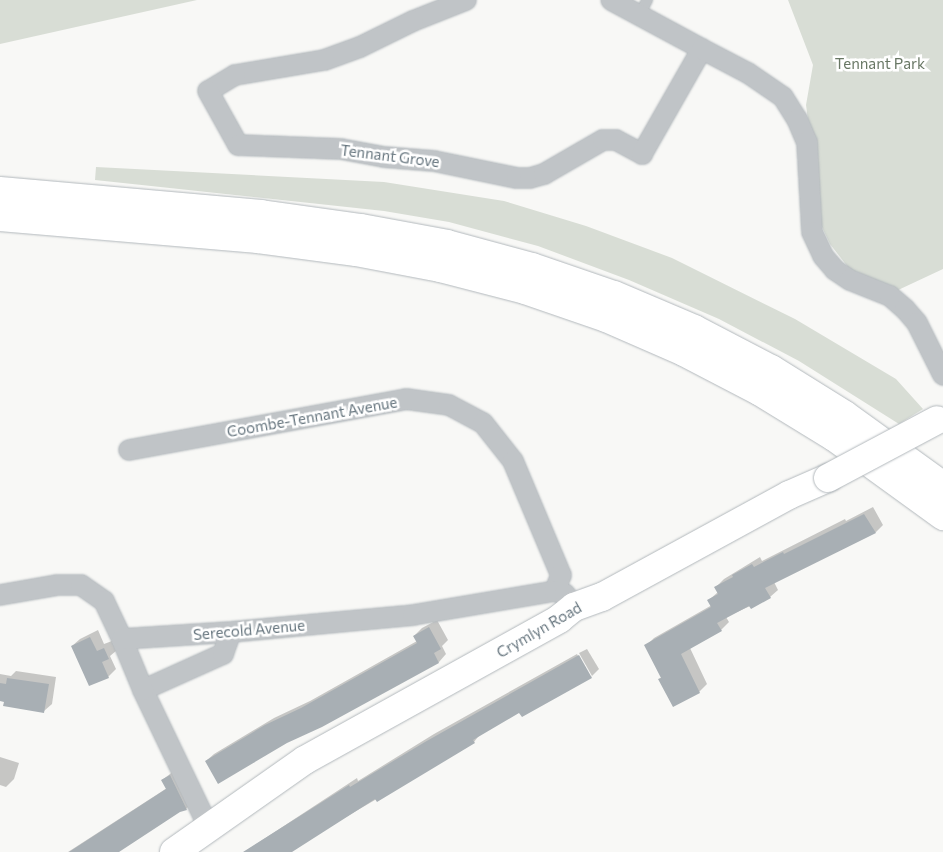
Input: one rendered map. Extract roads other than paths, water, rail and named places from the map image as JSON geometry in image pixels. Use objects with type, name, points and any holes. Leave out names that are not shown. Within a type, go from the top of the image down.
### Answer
[{"type":"main road","points":[[0,191],[261,214],[352,227],[447,244],[532,267],[614,295],[694,329],[771,369],[845,415],[943,486]]},
{"type":"main road","points":[[0,217],[258,239],[356,252],[440,268],[525,290],[606,318],[684,352],[759,391],[834,437],[943,516]]},
{"type":"main road","name":"Crymlyn Road","points":[[174,852],[305,760],[559,620],[564,599],[602,597],[789,495],[828,478],[940,418]]},
{"type":"street","name":"Tennant Grove","points":[[466,0],[413,21],[360,47],[324,60],[236,75],[208,91],[238,145],[341,149],[384,157],[434,161],[517,178],[530,178],[544,174],[603,140],[616,140],[642,154],[702,49]]},
{"type":"street","points":[[611,0],[644,7],[702,49],[748,73],[783,97],[797,119],[807,142],[812,232],[823,256],[835,270],[850,280],[890,296],[905,309],[917,323],[943,375]]},
{"type":"street","name":"Coombe-Tennant Avenue","points":[[129,450],[406,399],[449,405],[483,423],[513,461],[561,576],[564,599]]},
{"type":"street","points":[[0,595],[58,585],[81,585],[104,601],[143,690],[209,828]]},
{"type":"street","name":"Serecold Avenue","points":[[122,639],[231,632],[413,615],[518,595],[564,599]]},
{"type":"street","points":[[143,690],[223,654],[231,632]]},
{"type":"park label","name":"Tennant Park","points":[[880,64]]}]
